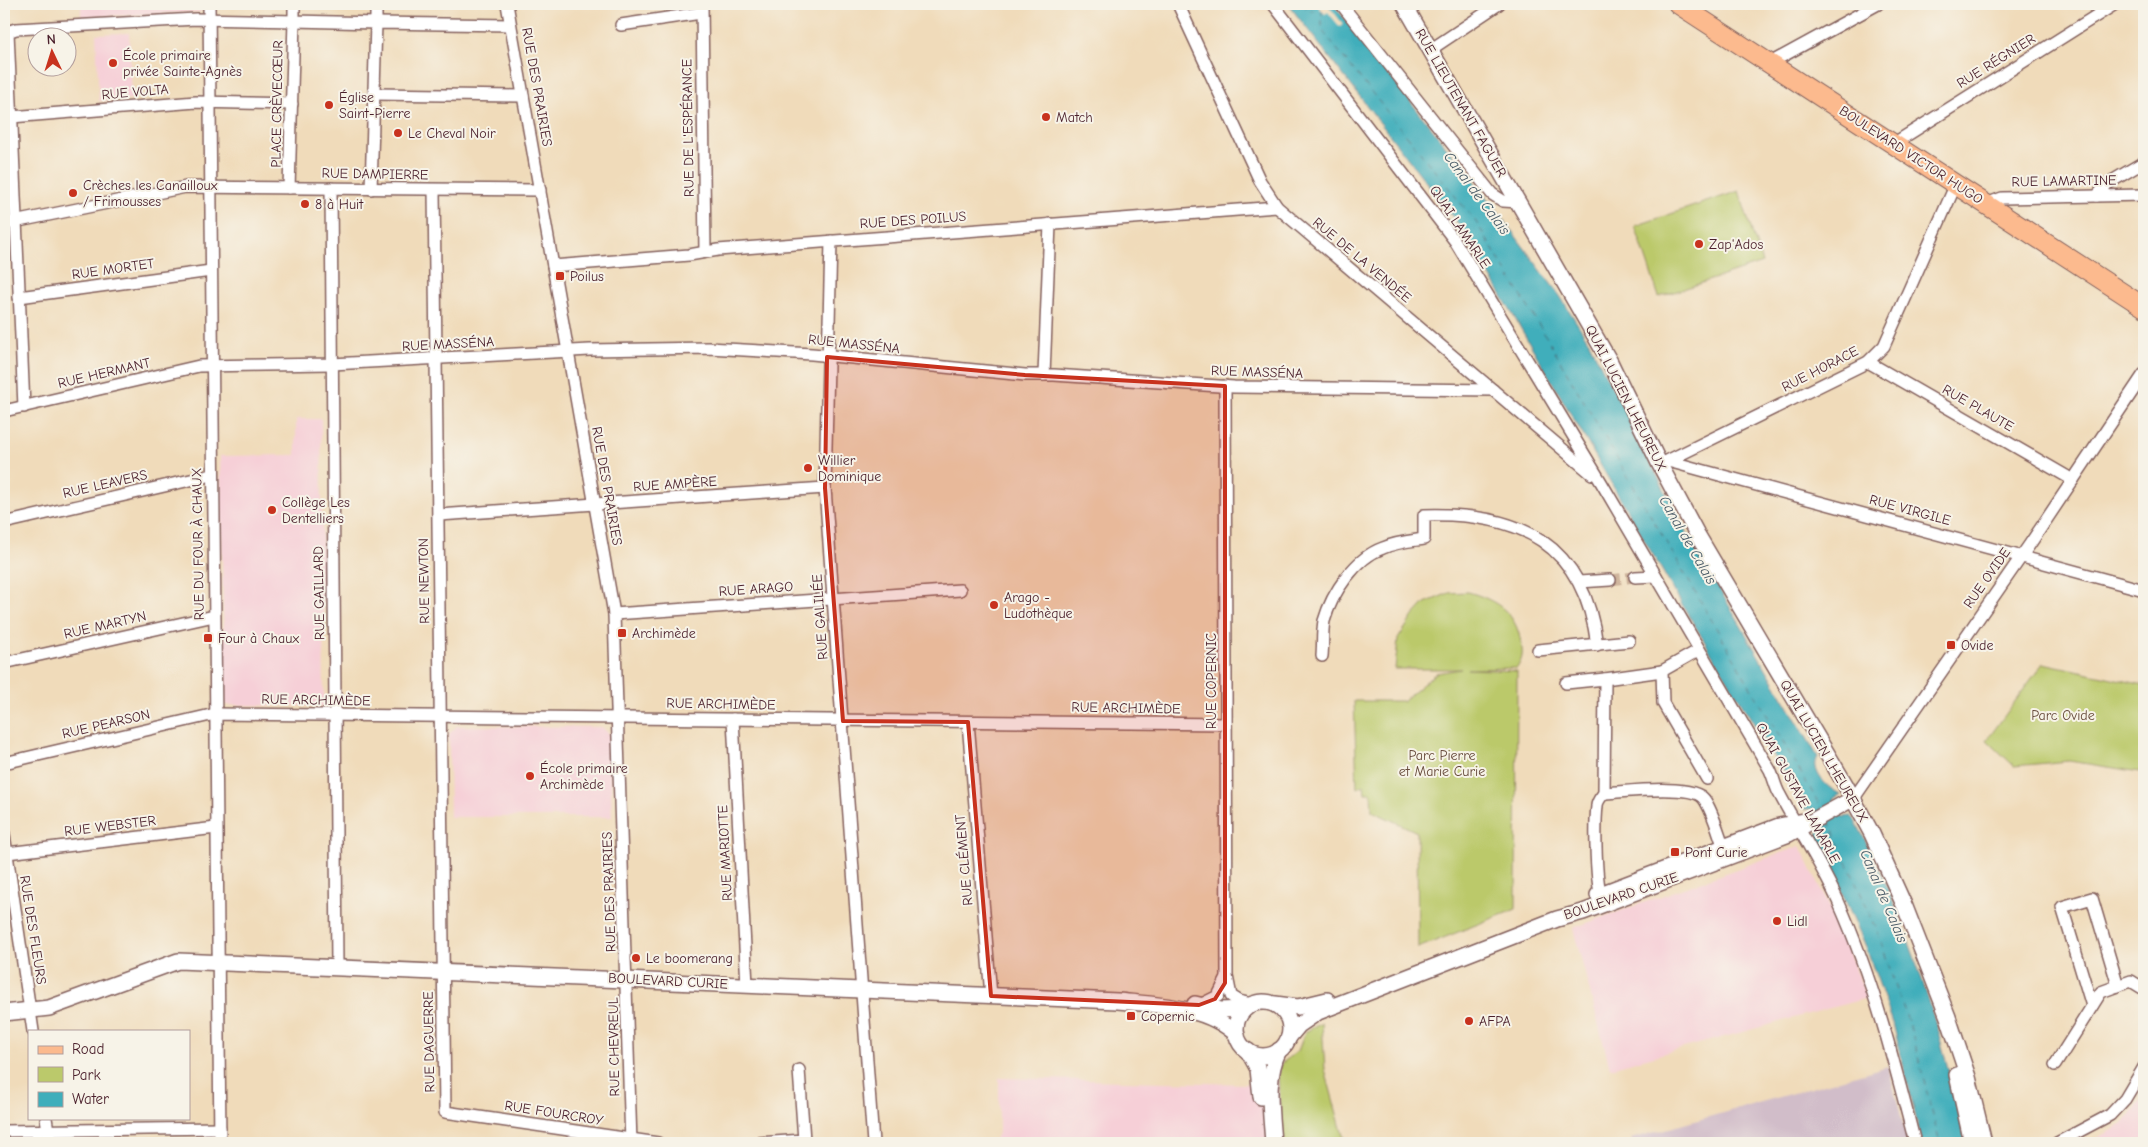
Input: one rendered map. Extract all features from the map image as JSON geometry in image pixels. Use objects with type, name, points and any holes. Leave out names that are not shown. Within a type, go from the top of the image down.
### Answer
[{"type":"main road","name":"BOULEVARD VICTOR HUGO","points":[[1678,4],[2144,307]]},
{"type":"street","name":"RUE DU FOUR À CHAUX","points":[[209,4],[212,475],[220,1143]]},
{"type":"street","name":"PLACE CRÈVECŒUR","points":[[290,188],[294,4]]},
{"type":"street","points":[[371,189],[376,4]]},
{"type":"street","name":"RUE DES PRAIRIES","points":[[507,4],[614,614],[627,979]]},
{"type":"street","name":"RUE DE LA VENDÉE","points":[[1178,4],[1260,181],[1277,207],[1600,482]]},
{"type":"street","name":"QUAI LAMARLE","points":[[1274,4],[1446,228],[1600,482]]},
{"type":"street","points":[[1340,4],[1492,194],[1503,201],[1519,202]]},
{"type":"street","name":"RUE LIEUTENANT FAGUER","points":[[1404,4],[1519,202]]},
{"type":"street","points":[[1430,50],[1498,4]]},
{"type":"street","points":[[1770,63],[1878,4]]},
{"type":"street","name":"RUE RÉGNIER","points":[[1893,144],[2115,4]]},
{"type":"street","points":[[621,25],[702,8]]},
{"type":"street","name":"RUE DE L'ESPÉRANCE","points":[[702,8],[705,252]]},
{"type":"street","points":[[24,407],[6,32],[20,28],[209,19],[294,21]]},
{"type":"street","name":"PLACE CRÈVECŒUR","points":[[294,21],[510,25]]},
{"type":"street","points":[[374,94],[523,96]]},
{"type":"street","name":"RUE VOLTA","points":[[11,117],[210,102],[292,104]]},
{"type":"street","points":[[2097,196],[2107,184],[2144,162]]},
{"type":"street","name":"RUE HORACE","points":[[1664,463],[1868,362],[1884,346],[1956,184]]},
{"type":"street","name":"RUE DAMPIERRE","points":[[4,224],[170,188],[211,186],[540,190]]},
{"type":"street","name":"RUE GAILLARD","points":[[330,188],[337,967]]},
{"type":"street","name":"RUE NEWTON","points":[[434,190],[444,971]]},
{"type":"street","name":"RUE LAMARTINE","points":[[1986,204],[2002,198],[2144,194]]},
{"type":"street","name":"QUAI LUCIEN LHEUREUX","points":[[1519,202],[1610,362],[1664,463],[1697,534],[1854,798],[1898,890],[1964,1062],[1984,1143]]},
{"type":"street","name":"RUE DES POILUS","points":[[553,266],[831,241],[1277,207]]},
{"type":"street","points":[[1044,375],[1050,224]]},
{"type":"street","name":"RUE GALILÉE","points":[[831,241],[825,488],[873,1143]]},
{"type":"street","name":"RUE MORTET","points":[[19,297],[211,271]]},
{"type":"street","name":"RUE MASSÉNA","points":[[212,366],[332,364],[710,348],[827,356],[1025,375],[1225,386],[1493,390]]},
{"type":"street","name":"RUE PLAUTE","points":[[1868,362],[2073,480]]},
{"type":"street","name":"RUE HERMANT","points":[[4,411],[194,367],[212,366]]},
{"type":"street","name":"RUE OVIDE","points":[[1854,798],[2144,374]]},
{"type":"street","name":"RUE COPERNIC","points":[[1225,386],[1227,976],[1231,996],[1249,1006]]},
{"type":"street","name":"RUE VIRGILE","points":[[1664,463],[2021,555],[2144,590]]},
{"type":"street","name":"RUE LEAVERS","points":[[4,523],[212,475]]},
{"type":"street","name":"QUAI GUSTAVE LAMARLE","points":[[1600,482],[1770,770],[1778,792],[1831,886],[1867,975],[1891,1048],[1915,1143]]},
{"type":"street","name":"RUE AMPÈRE","points":[[438,515],[825,488]]},
{"type":"street","points":[[1322,656],[1324,622],[1330,605],[1347,577],[1363,559],[1382,548],[1424,539],[1424,515],[1480,517],[1522,529],[1555,552],[1579,582],[1591,609],[1597,645]]},
{"type":"street","points":[[1635,577],[1656,576]]},
{"type":"street","points":[[1579,582],[1610,580]]},
{"type":"street","name":"RUE ARAGO","points":[[614,614],[960,590]]},
{"type":"street","name":"RUE MARTYN","points":[[4,663],[214,616]]},
{"type":"street","points":[[1538,650],[1629,641]]},
{"type":"street","points":[[1566,683],[1662,671],[1700,650]]},
{"type":"street","points":[[1662,671],[1663,703],[1708,779]]},
{"type":"street","points":[[1602,899],[1597,807],[1604,793],[1605,679]]},
{"type":"street","name":"RUE ARCHIMÈDE","points":[[215,714],[1226,724]]},
{"type":"street","name":"RUE PEARSON","points":[[4,763],[215,714]]},
{"type":"street","name":"RUE MARIOTTE","points":[[733,719],[748,985]]},
{"type":"street","name":"RUE CLÉMENT","points":[[968,722],[991,996]]},
{"type":"street","points":[[1604,793],[1684,790],[1699,794],[1706,802],[1726,852]]},
{"type":"street","name":"BOULEVARD CURIE","points":[[1274,1004],[1298,1007],[1315,1004],[1815,819],[1854,798]]},
{"type":"street","name":"RUE WEBSTER","points":[[6,853],[216,828]]},
{"type":"street","name":"RUE DES FLEURS","points":[[4,834],[34,1030]]},
{"type":"street","points":[[2092,1006],[2062,907],[2092,898],[2118,986]]},
{"type":"street","name":"BOULEVARD CURIE","points":[[1288,1037],[1304,1021],[1318,1012],[1557,919],[1602,899]]},
{"type":"street","name":"BOULEVARD CURIE","points":[[4,1013],[31,1012],[49,1008],[169,962],[218,961],[991,996],[1171,1001],[1221,1010],[1249,1006]]},
{"type":"street","name":"QUAI LUCIEN LHEUREUX","points":[[1928,968],[1956,1071],[1972,1143]]},
{"type":"street","name":"RUE DAGUERRE","points":[[444,971],[445,1112]]},
{"type":"street","name":"RUE COPERNIC","points":[[1199,1005],[1218,996],[1227,976]]},
{"type":"street","name":"RUE CHEVREUL","points":[[627,979],[631,1142]]},
{"type":"street","points":[[2055,1065],[2101,992],[2131,981],[2144,989]]},
{"type":"street","name":"BOULEVARD CURIE","points":[[1118,1001],[1184,1010],[1216,1021],[1237,1035]]},
{"type":"street","points":[[1263,1143],[1260,1078],[1256,1064],[1237,1035],[1237,1021],[1249,1006],[1264,1002],[1274,1004],[1288,1018],[1288,1037],[1279,1050],[1270,1077],[1272,1143]]},
{"type":"street","points":[[1248,1051],[1262,1055],[1279,1050]]},
{"type":"street","points":[[2058,1143],[2110,1115],[2125,1099],[2144,1067]]},
{"type":"street","points":[[758,1143],[804,1140],[800,1070]]},
{"type":"street","name":"RUE FOURCROY","points":[[445,1112],[631,1142],[658,1143]]},
{"type":"street","points":[[46,1120],[50,1143]]},
{"type":"street","points":[[4,1131],[220,1128]]},
{"type":"highlighted area","points":[[827,357],[1025,375],[1225,386],[1225,983],[1215,999],[1199,1005],[991,996],[968,722],[843,721],[825,488]]},
{"type":"shaded area","points":[[81,4],[201,4],[201,12],[81,17]]},
{"type":"shaded area","name":"École primaire privée Sainte-Agnès","points":[[129,33],[132,99],[99,101],[96,34]]},
{"type":"shaded area","name":"Collège Les Dentelliers","points":[[296,419],[321,419],[324,706],[225,705],[220,456],[296,455]]},
{"type":"shaded area","name":"École primaire Archimède","points":[[457,726],[602,727],[609,734],[612,817],[450,817],[449,734]]},
{"type":"shaded area","points":[[1800,846],[1837,922],[1867,998],[1610,1068],[1573,928]]},
{"type":"shaded area","points":[[1888,1066],[1908,1143],[1633,1143],[1631,1139]]},
{"type":"shaded area","points":[[1278,1075],[1282,1143],[993,1143],[999,1131],[999,1078],[1246,1084]]},
{"type":"shaded area","points":[[2144,1097],[2144,1143],[2087,1143],[2125,1123]]},
{"type":"green space","name":"Zap'Ados","points":[[1739,191],[1762,263],[1659,297],[1635,226]]},
{"type":"green space","name":"Parc Pierre et Marie Curie","points":[[1468,592],[1494,602],[1508,613],[1517,628],[1522,647],[1522,657],[1517,668],[1467,669],[1517,671],[1516,909],[1418,948],[1417,832],[1372,811],[1371,793],[1365,793],[1364,785],[1357,788],[1354,701],[1403,701],[1436,673],[1461,669],[1395,669],[1398,639],[1413,616],[1425,603],[1449,593]]},
{"type":"green space","name":"Parc Ovide","points":[[2043,663],[2144,685],[2144,765],[2140,772],[2069,761],[2014,766],[1987,740]]},
{"type":"green space","points":[[1322,1023],[1325,1070],[1345,1143],[1282,1143],[1278,1075],[1282,1063],[1298,1051],[1305,1032]]},
{"type":"water","name":"Canal de Calais","points":[[1288,4],[1333,4],[1494,207],[1560,296],[1589,342],[1687,534],[1818,757],[1816,768],[1818,774],[1826,784],[1841,794],[1833,799],[1843,817],[1851,816],[1855,820],[1874,859],[1907,937],[1934,1018],[1966,1143],[1922,1143],[1893,1023],[1864,942],[1817,837],[1818,832],[1823,827],[1815,809],[1803,809],[1804,804],[1793,784],[1774,757],[1677,596],[1464,231]]},
{"type":"pier","points":[[1321,4],[1327,4],[1343,24],[1340,27],[1328,12],[1325,14],[1319,7]]},
{"type":"ferry route","points":[[1302,4],[1310,11],[1322,10],[1322,28],[1327,37],[1476,222],[1544,333],[1822,809]]},
{"type":"ferry route","points":[[1829,821],[1876,928],[1912,1033],[1940,1143]]},
{"type":"tunnel","points":[[1610,580],[1635,577]]},
{"type":"place","name":"École primaire privée Sainte-Agnès","points":[[113,63]]},
{"type":"place","name":"Église Saint-Pierre","points":[[329,105]]},
{"type":"place","name":"Match","points":[[1046,117]]},
{"type":"place","name":"Le Cheval Noir","points":[[398,133]]},
{"type":"place","name":"Crèches les Canailloux / Frimousses","points":[[73,193]]},
{"type":"place","name":"8 à Huit","points":[[305,204]]},
{"type":"place","name":"Zap'Ados","points":[[1699,244]]},
{"type":"place","name":"Poilus","points":[[560,276]]},
{"type":"place","name":"Willier Dominique","points":[[808,468]]},
{"type":"place","name":"Collège Les Dentelliers","points":[[272,510]]},
{"type":"place","name":"Arago - Ludothèque","points":[[994,605]]},
{"type":"place","name":"Archimède","points":[[622,633]]},
{"type":"place","name":"Four à Chaux","points":[[208,638]]},
{"type":"place","name":"Ovide","points":[[1951,645]]},
{"type":"place","name":"École primaire Archimède","points":[[530,776]]},
{"type":"place","name":"Pont Curie","points":[[1675,852]]},
{"type":"place","name":"Lidl","points":[[1777,921]]},
{"type":"place","name":"Le boomerang","points":[[636,958]]},
{"type":"place","name":"Copernic","points":[[1131,1016]]},
{"type":"place","name":"AFPA","points":[[1469,1021]]}]
